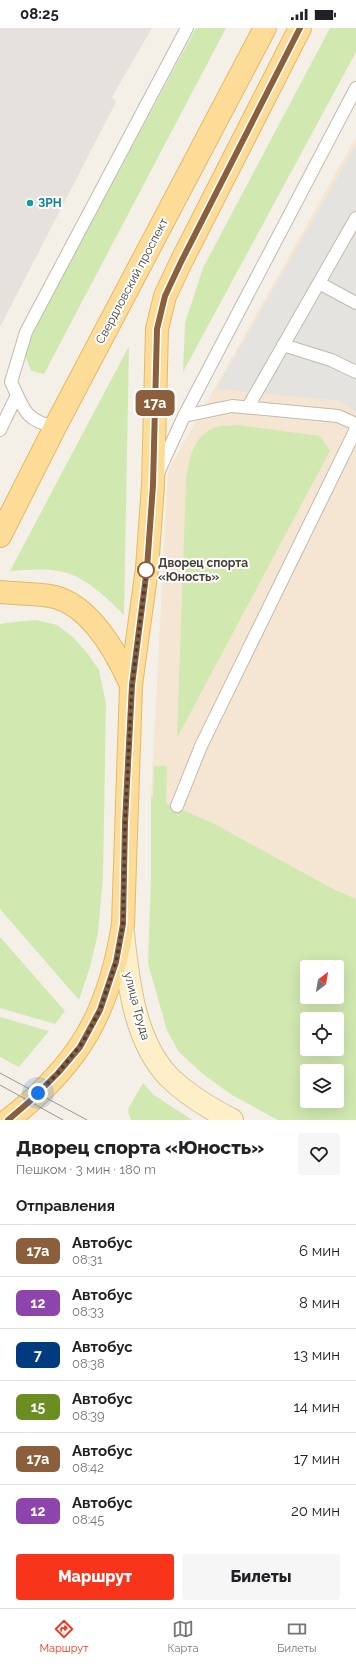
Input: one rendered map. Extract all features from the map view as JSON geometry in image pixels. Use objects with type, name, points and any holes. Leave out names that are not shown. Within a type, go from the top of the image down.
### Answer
[{"type":"main road","name":"Свердловский проспект","points":[[0,536],[55,427],[265,28]]},
{"type":"main road","points":[[13,1119],[58,1073],[83,1042],[100,1010],[109,987],[116,962],[123,924],[125,823],[132,685],[147,568],[153,485],[157,329],[165,296],[300,28]]},
{"type":"main road","points":[[0,592],[56,597],[74,606],[89,619],[105,637],[119,659],[132,685]]},
{"type":"main road","name":"улица Труда","points":[[123,924],[128,976],[142,1032],[154,1058],[168,1076],[183,1090],[200,1102],[232,1120]]},
{"type":"lane","points":[[55,427],[41,424],[27,414],[11,382],[26,332],[187,28]]},
{"type":"lane","points":[[153,485],[184,416],[356,88]]},
{"type":"lane","points":[[248,407],[319,283],[351,238],[356,218]]},
{"type":"lane","points":[[319,283],[356,303]]},
{"type":"lane","points":[[283,345],[331,360],[356,372]]},
{"type":"lane","points":[[0,430],[17,395]]},
{"type":"lane","points":[[184,416],[232,406],[338,416],[356,424]]},
{"type":"lane","points":[[177,806],[201,746],[356,429]]},
{"type":"shaded area","name":"ЗРН","points":[[0,28],[152,28],[112,97],[116,102],[0,327]]},
{"type":"shaded area","points":[[356,137],[356,1120],[278,1120],[232,1095],[203,1074],[179,1052],[167,1030],[148,963],[151,879],[151,797],[168,471]]},
{"type":"shaded area","points":[[356,145],[356,412],[340,401],[216,389]]},
{"type":"green space","points":[[196,28],[226,28],[44,374],[31,371],[25,355],[37,323]]},
{"type":"green space","points":[[330,28],[356,28],[356,52],[183,372],[185,323],[203,268]]},
{"type":"green space","points":[[129,346],[124,615],[96,589],[72,575],[50,570],[10,571]]},
{"type":"green space","points":[[238,425],[320,436],[330,451],[177,738],[186,480],[189,464],[197,442],[208,431],[218,426]]},
{"type":"green space","points":[[36,620],[57,625],[74,638],[87,653],[99,670],[106,704],[103,877],[98,933],[90,967],[79,1000],[0,909],[0,624]]},
{"type":"green space","points":[[154,766],[167,766],[166,803],[213,823],[329,887],[356,899],[356,1120],[278,1120],[232,1095],[203,1074],[179,1052],[167,1030],[148,963],[151,879],[151,797],[153,797]]},
{"type":"green space","points":[[0,937],[65,1011],[55,1024],[0,1008]]},
{"type":"green space","points":[[0,1017],[49,1031],[19,1067],[0,1057]]},
{"type":"green space","points":[[143,1083],[154,1095],[192,1120],[131,1120],[128,1112],[129,1107]]},
{"type":"tram line","points":[[0,1073],[87,1120]]},
{"type":"tram line","points":[[0,1085],[63,1120]]},
{"type":"bus line","name":"17a","points":[[8,1120],[29,1102],[58,1073],[80,1047],[100,1010],[109,987],[116,962],[123,924],[125,823],[132,685],[147,568],[153,485],[157,329],[165,296],[181,262],[300,28]]},
{"type":"place","name":"ЗРН","points":[[30,203]]},
{"type":"place","name":"Дворец спорта «Юность»","points":[[146,570]]},
{"type":"route","points":[[38,1093],[72,1058],[83,1042],[100,1010],[109,987],[116,962],[123,924],[125,823],[132,685],[147,568],[146,570]]}]
